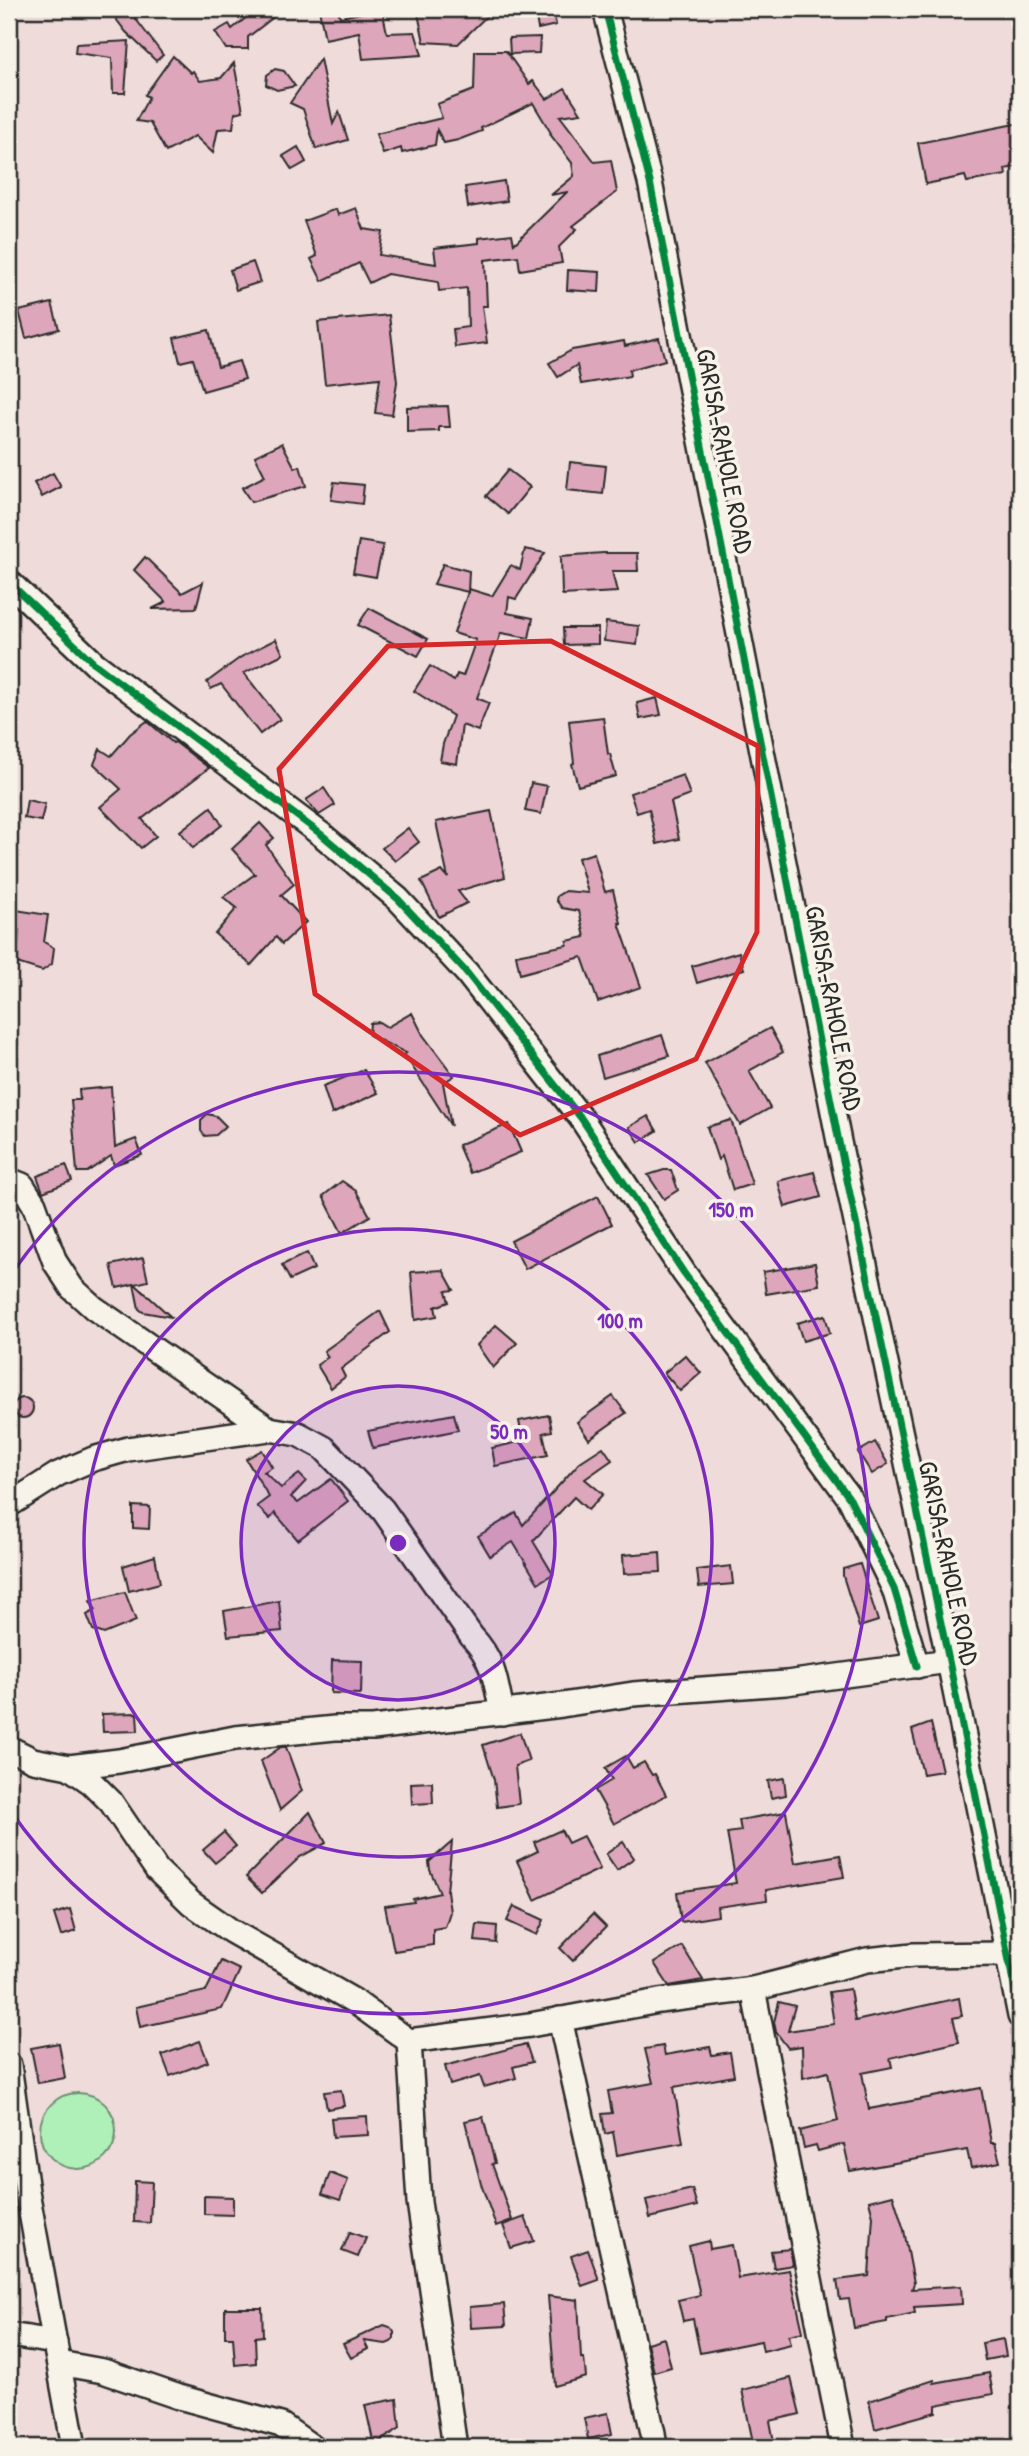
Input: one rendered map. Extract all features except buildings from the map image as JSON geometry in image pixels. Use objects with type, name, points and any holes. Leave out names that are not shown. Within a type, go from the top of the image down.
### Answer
[{"type":"street","name":"GARISA-RAHOLE ROAD","points":[[605,9],[650,182],[839,1142],[949,1661],[1020,2016]]},
{"type":"street","points":[[9,582],[95,664],[311,827],[398,899],[467,973],[581,1118],[684,1273],[850,1499],[894,1589],[917,1665]]},
{"type":"street","points":[[9,1180],[22,1185],[34,1204],[55,1262],[72,1288],[94,1308],[270,1429]]},
{"type":"street","points":[[9,1505],[58,1474],[93,1459],[128,1449],[270,1429],[298,1434],[324,1448],[383,1510],[472,1637],[485,1651],[494,1671],[502,1713]]},
{"type":"street","points":[[9,1748],[33,1760],[69,1767],[119,1761],[235,1738],[335,1728],[373,1728],[633,1694],[786,1683],[949,1661]]},
{"type":"street","points":[[69,1767],[92,1783],[111,1802],[157,1870],[191,1903],[231,1931],[354,2001],[409,2041],[752,1989],[867,1960],[913,1955],[1006,1954]]},
{"type":"street","points":[[752,1989],[843,2447]]},
{"type":"street","points":[[560,2019],[655,2447]]},
{"type":"street","points":[[409,2041],[419,2202],[455,2447]]},
{"type":"street","points":[[9,2065],[27,2191],[74,2447]]},
{"type":"street","points":[[9,2335],[179,2397],[281,2425],[312,2447]]},
{"type":"highlighted area","points":[[551,641],[758,746],[757,932],[696,1059],[520,1135],[315,994],[279,769],[388,646]]},
{"type":"green space","points":[[78,2093],[92,2096],[105,2104],[113,2117],[116,2131],[113,2145],[105,2158],[92,2166],[78,2169],[64,2166],[51,2158],[43,2145],[40,2131],[43,2117],[51,2104],[64,2096]]},
{"type":"cycle path","points":[[605,9],[650,182],[839,1142],[949,1661],[1020,2016]]},
{"type":"cycle path","points":[[9,582],[95,664],[322,835],[398,899],[467,973],[581,1118],[684,1273],[850,1499],[894,1589],[917,1666]]}]
